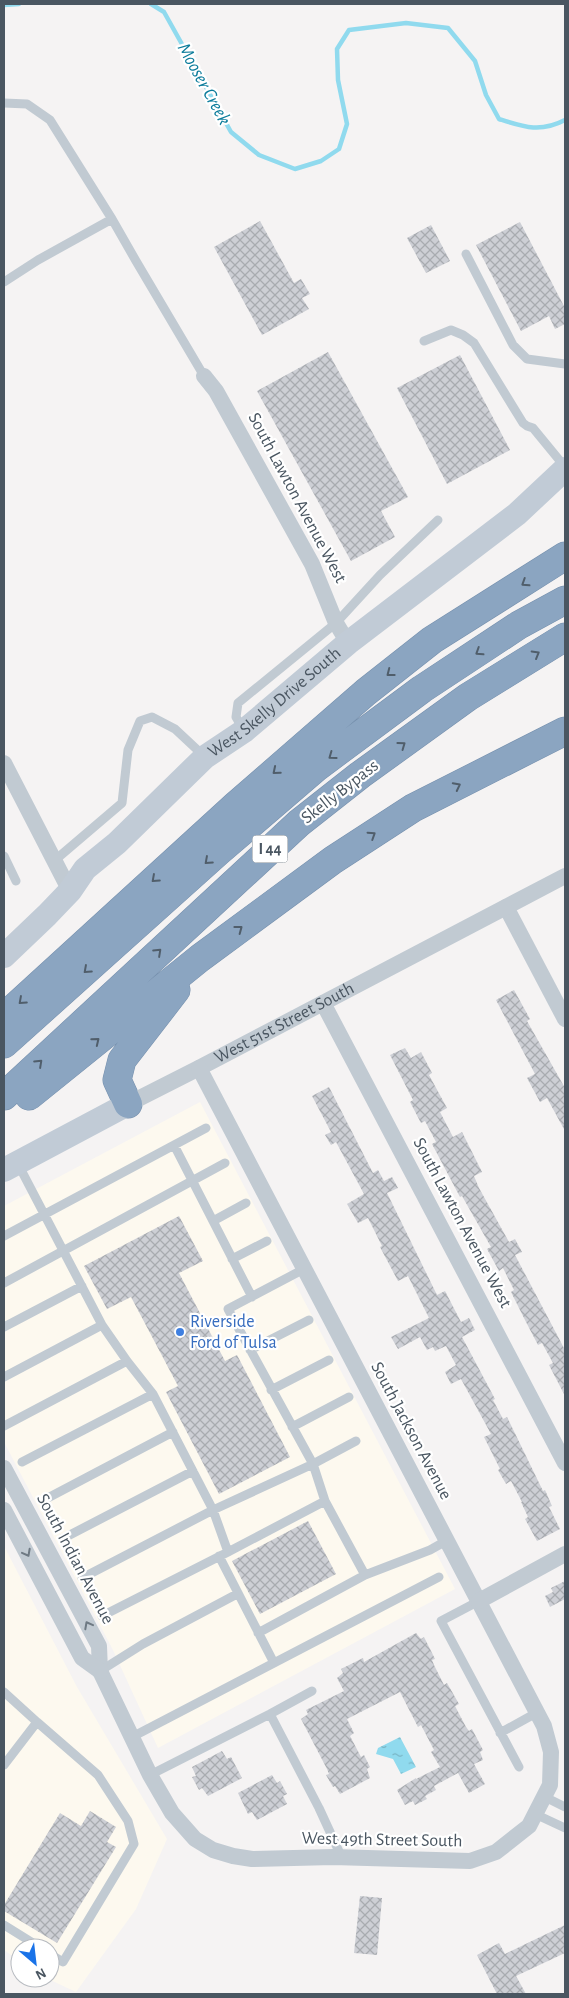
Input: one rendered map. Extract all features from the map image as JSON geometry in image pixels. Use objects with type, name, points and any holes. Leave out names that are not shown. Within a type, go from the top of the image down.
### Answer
[{"type":"highway","points":[[4,1017],[235,806],[366,692],[432,640],[565,556]]},
{"type":"highway","name":"Skelly Bypass","points":[[4,1044],[218,852],[317,767],[422,689],[520,625],[565,600]]},
{"type":"highway","name":"Skelly Bypass","points":[[4,1096],[300,823],[360,775],[468,697],[565,637]]},
{"type":"highway","points":[[4,1116],[200,958],[332,860],[413,808],[565,732]]},
{"type":"highway","points":[[128,1104],[116,1080],[122,1060],[200,958]]},
{"type":"street","name":"South Lawton Avenue West","points":[[204,376],[216,391],[312,564],[336,623],[348,643]]},
{"type":"street","name":"West Skelly Drive South","points":[[4,956],[47,916],[70,891],[85,869],[116,843],[205,757],[244,731],[348,643],[517,514],[565,468]]},
{"type":"street","points":[[4,762],[70,891]]},
{"type":"street","name":"West 51st Street South","points":[[10,1166],[565,876]]},
{"type":"street","points":[[506,907],[565,1019]]},
{"type":"street","name":"South Lawton Avenue West","points":[[323,1003],[565,1463]]},
{"type":"street","name":"South Jackson Avenue","points":[[199,1068],[446,1541],[538,1712],[551,1752],[550,1785],[544,1797]]},
{"type":"street","name":"South Indian Avenue","points":[[4,1468],[99,1646],[100,1671],[150,1775],[172,1813],[195,1839]]},
{"type":"street","name":"South Indian Avenue","points":[[4,1510],[82,1658],[100,1671]]},
{"type":"street","points":[[479,1601],[565,1554]]},
{"type":"street","name":"West 49th Street South","points":[[195,1839],[213,1850],[252,1859],[342,1858],[470,1861],[496,1852],[512,1841],[529,1826],[544,1797]]},
{"type":"lane","points":[[4,103],[27,104],[50,120],[112,219],[204,376]]},
{"type":"lane","points":[[4,282],[38,260],[112,219]]},
{"type":"lane","points":[[466,254],[513,345],[527,359],[565,364]]},
{"type":"lane","points":[[424,341],[451,330],[463,335],[474,343],[523,423],[533,428],[565,468]]},
{"type":"lane","points":[[244,731],[236,717],[238,703],[336,623],[380,575],[438,520]]},
{"type":"lane","points":[[54,861],[122,803],[128,750],[140,721],[152,717],[175,730],[205,757]]},
{"type":"lane","points":[[4,856],[16,882]]},
{"type":"lane","points":[[4,1236],[206,1128]]},
{"type":"lane","points":[[174,1145],[252,1297]]},
{"type":"lane","points":[[4,1283],[225,1163]]},
{"type":"lane","points":[[10,1166],[44,1214],[102,1324],[127,1361],[153,1394],[213,1510],[228,1552]]},
{"type":"lane","points":[[212,1220],[246,1203]]},
{"type":"lane","points":[[232,1259],[267,1241]]},
{"type":"lane","points":[[304,1269],[228,1309],[313,1464],[324,1501],[365,1575]]},
{"type":"lane","points":[[4,1327],[82,1286]]},
{"type":"lane","points":[[250,1350],[309,1320]]},
{"type":"lane","points":[[4,1377],[102,1324]]},
{"type":"lane","points":[[271,1390],[329,1360]]},
{"type":"lane","points":[[4,1426],[127,1361]]},
{"type":"lane","points":[[22,1462],[153,1394]]},
{"type":"lane","points":[[292,1427],[349,1397]]},
{"type":"lane","points":[[42,1501],[173,1432]]},
{"type":"lane","points":[[82,1578],[213,1510],[313,1464],[356,1441]]},
{"type":"lane","points":[[62,1539],[193,1470]]},
{"type":"lane","points":[[102,1616],[324,1501]]},
{"type":"lane","points":[[258,1633],[365,1575],[430,1550],[446,1541]]},
{"type":"lane","points":[[218,1556],[274,1663]]},
{"type":"lane","points":[[132,1737],[440,1577]]},
{"type":"lane","points":[[100,1671],[142,1644],[237,1594]]},
{"type":"lane","points":[[479,1601],[441,1621],[519,1767]]},
{"type":"lane","points":[[150,1775],[312,1691]]},
{"type":"lane","points":[[4,1692],[98,1775],[128,1821],[134,1844],[63,1962],[60,1960]]},
{"type":"lane","points":[[500,1733],[538,1712]]},
{"type":"lane","points":[[270,1714],[319,1808],[342,1858]]},
{"type":"lane","points":[[4,1766],[37,1722]]},
{"type":"lane","points":[[544,1797],[565,1807]]},
{"type":"lane","points":[[535,1814],[565,1828]]},
{"type":"lane","points":[[4,1925],[25,1938]]},
{"type":"shaded area","points":[[200,1102],[455,1589],[158,1748],[113,1650],[4,1442],[4,1206]]},
{"type":"shaded area","points":[[4,1546],[77,1687],[167,1839],[136,1909],[76,1992],[60,1985],[60,1938],[10,1938],[10,1954],[4,1950]]},
{"type":"water","points":[[400,1737],[416,1767],[401,1774],[393,1759],[376,1754],[378,1748]]},
{"type":"building","points":[[260,221],[294,283],[301,279],[310,294],[302,298],[309,309],[262,335],[214,247]]},
{"type":"building","points":[[520,222],[565,308],[565,324],[555,329],[549,316],[521,331],[476,245]]},
{"type":"building","points":[[431,225],[450,261],[426,273],[407,238]]},
{"type":"building","points":[[328,352],[408,497],[381,511],[395,537],[351,561],[257,391]]},
{"type":"building","points":[[460,355],[510,450],[447,484],[397,388]]},
{"type":"building","points":[[514,990],[530,1019],[527,1021],[565,1088],[565,1131],[547,1098],[540,1102],[527,1078],[535,1074],[496,1000]]},
{"type":"building","points":[[405,1048],[411,1058],[421,1052],[432,1073],[429,1075],[447,1108],[440,1112],[453,1137],[462,1132],[482,1172],[474,1176],[479,1188],[509,1242],[515,1239],[522,1252],[515,1255],[565,1350],[565,1396],[549,1365],[553,1363],[542,1343],[538,1345],[511,1292],[514,1290],[503,1268],[499,1271],[487,1249],[491,1247],[462,1196],[460,1197],[432,1144],[436,1142],[425,1121],[421,1123],[410,1102],[413,1100],[390,1055]]},
{"type":"building","points":[[329,1087],[373,1173],[378,1170],[384,1181],[392,1177],[398,1188],[387,1193],[437,1295],[445,1291],[461,1322],[469,1318],[475,1330],[462,1337],[495,1399],[493,1400],[503,1419],[507,1417],[543,1491],[545,1490],[552,1506],[549,1507],[560,1529],[537,1541],[525,1519],[528,1517],[511,1481],[506,1484],[498,1470],[500,1469],[484,1437],[491,1434],[461,1379],[451,1384],[445,1372],[456,1365],[446,1346],[435,1351],[433,1347],[427,1350],[420,1337],[398,1349],[391,1337],[429,1318],[408,1276],[398,1281],[380,1247],[382,1246],[368,1218],[358,1223],[347,1204],[364,1194],[336,1142],[331,1145],[325,1135],[331,1132],[312,1096]]},
{"type":"building","name":"Riverside Ford of Tulsa","points":[[179,1216],[203,1261],[179,1273],[225,1361],[237,1355],[290,1457],[219,1494],[166,1392],[178,1386],[131,1297],[107,1309],[84,1266]]},
{"type":"building","points":[[308,1521],[336,1574],[260,1614],[232,1561]]},
{"type":"building","points":[[565,1581],[565,1599],[550,1607],[545,1596],[553,1592],[551,1588]]},
{"type":"building","points":[[416,1633],[421,1639],[424,1637],[435,1659],[432,1660],[444,1685],[447,1683],[459,1704],[455,1706],[466,1727],[469,1731],[472,1729],[483,1750],[480,1752],[483,1760],[474,1764],[485,1784],[469,1793],[458,1773],[434,1786],[436,1790],[425,1796],[427,1799],[415,1805],[413,1801],[405,1805],[397,1790],[416,1778],[440,1767],[431,1752],[434,1750],[421,1725],[418,1727],[400,1692],[347,1719],[354,1733],[350,1736],[361,1757],[364,1755],[370,1767],[367,1769],[370,1778],[340,1794],[326,1775],[329,1774],[327,1769],[301,1719],[308,1714],[306,1710],[344,1691],[337,1678],[343,1673],[341,1669],[363,1658],[364,1662]]},
{"type":"building","points":[[222,1751],[227,1759],[231,1757],[242,1778],[208,1796],[202,1788],[199,1790],[192,1777],[196,1776],[192,1767]]},
{"type":"building","points":[[272,1775],[277,1783],[280,1781],[287,1794],[283,1796],[287,1804],[257,1820],[252,1812],[248,1814],[238,1793]]},
{"type":"building","points":[[90,1811],[116,1827],[107,1842],[116,1847],[60,1938],[49,1938],[4,1911],[4,1905],[60,1813],[81,1826]]},
{"type":"building","points":[[360,1896],[382,1898],[377,1955],[354,1953]]},
{"type":"building","points":[[565,1925],[565,1953],[516,1976],[526,1994],[497,1994],[477,1955],[499,1943],[505,1954]]},
{"type":"waterway","name":"Mooser Creek","points":[[4,5],[19,4]]},
{"type":"waterway","name":"Mooser Creek","points":[[151,4],[164,12],[231,132],[259,155],[295,169],[321,161],[339,149],[347,124],[338,80],[337,49],[349,30],[406,23],[448,28],[475,61],[486,95],[499,119],[540,128],[565,120]]},
{"type":"place","name":"Riverside Ford of Tulsa","points":[[180,1332]]}]
